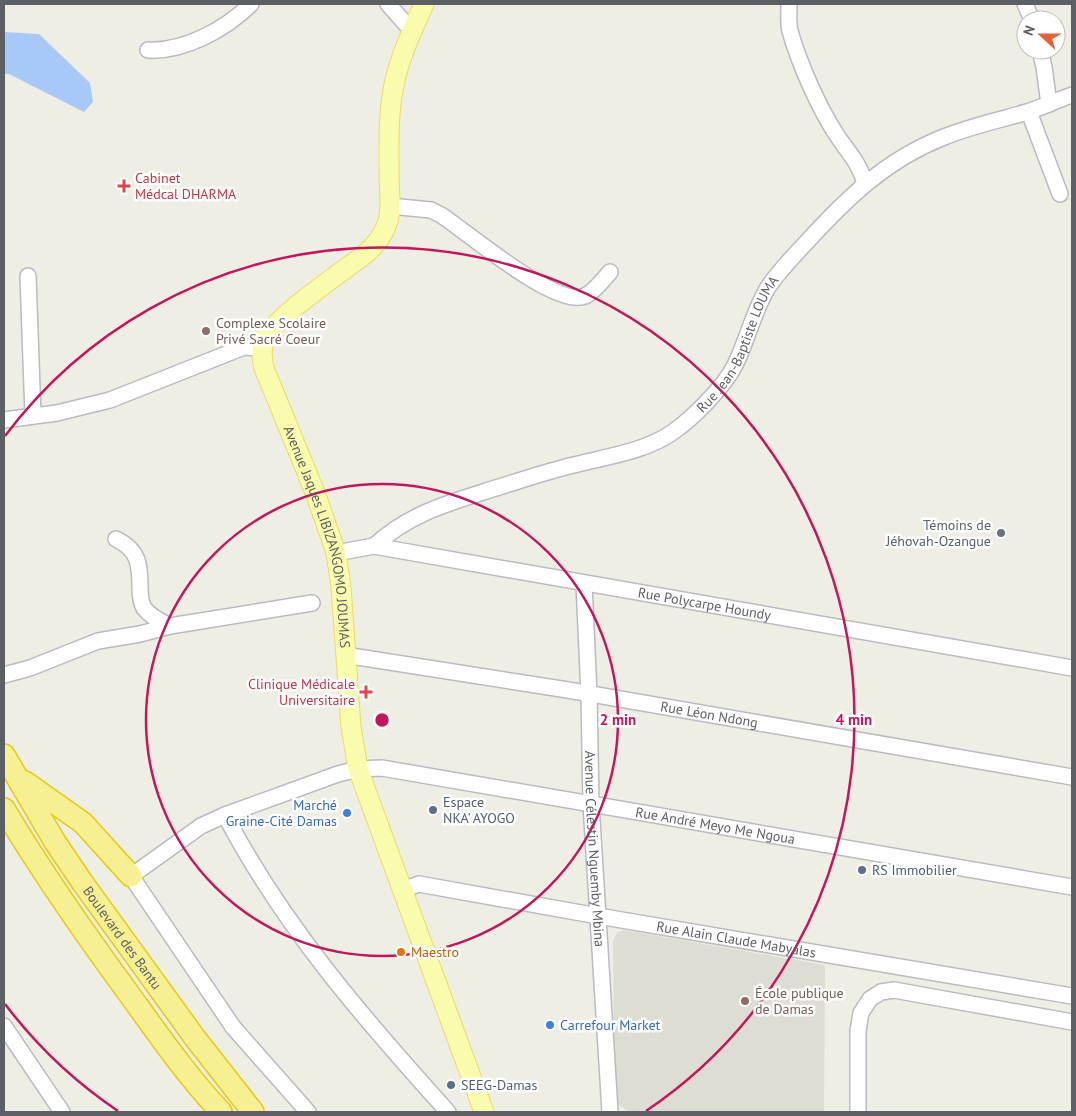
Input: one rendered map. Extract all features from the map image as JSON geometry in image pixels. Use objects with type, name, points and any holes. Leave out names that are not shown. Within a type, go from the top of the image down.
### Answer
[{"type":"highway","name":"Boulevard des Bantu","points":[[4,755],[55,842],[82,882],[195,1038],[253,1112]]},
{"type":"highway","points":[[18,778],[83,824],[131,876]]},
{"type":"highway","name":"Boulevard des Bantu","points":[[4,809],[36,861],[108,965],[167,1046],[221,1112]]},
{"type":"main road","points":[[263,348],[264,340],[272,327],[375,245],[384,232],[390,206],[389,135],[393,91],[403,56],[424,4]]},
{"type":"main road","name":"Avenue Jaques LIBIZANGOMO JOUMAS","points":[[263,348],[264,368],[316,495],[336,553],[341,587],[351,727],[358,769],[484,1112]]},
{"type":"street","points":[[148,50],[160,50],[211,34],[234,19],[251,4]]},
{"type":"street","points":[[388,4],[412,31]]},
{"type":"street","points":[[788,4],[790,29],[802,64],[829,121],[862,171],[865,184]]},
{"type":"street","points":[[1042,60],[1049,104]]},
{"type":"street","name":"Rue Jean-Baptiste LOUMA","points":[[374,546],[401,525],[446,503],[540,474],[619,454],[659,440],[673,432],[717,391],[728,376],[735,365],[760,303],[774,279],[848,198],[896,162],[934,141],[964,129],[1029,112],[1072,95]]},
{"type":"street","points":[[1029,112],[1060,194]]},
{"type":"street","points":[[390,206],[431,210],[441,215],[511,266],[562,296],[574,298],[585,296],[610,272]]},
{"type":"street","points":[[28,276],[33,416]]},
{"type":"street","points":[[4,420],[83,408],[110,400],[244,347],[263,348]]},
{"type":"street","points":[[116,539],[126,544],[137,557],[140,594],[144,607],[160,621],[170,626]]},
{"type":"street","name":"Rue Polycarpe Houndy","points":[[336,553],[374,546],[873,635],[1072,668]]},
{"type":"street","name":"Avenue Célestin Nguemby Mbina","points":[[584,584],[591,804],[610,1112]]},
{"type":"street","points":[[4,675],[30,668],[98,641],[140,634],[170,626],[312,603]]},
{"type":"street","name":"Rue Léon Ndong","points":[[346,655],[1072,776]]},
{"type":"street","name":"Rue André Meyo Me Ngoua","points":[[131,876],[201,826],[225,815],[338,774],[358,769],[382,768],[1072,887]]},
{"type":"street","points":[[225,815],[270,891],[310,950],[350,1001],[448,1112]]},
{"type":"street","points":[[131,876],[233,1027],[308,1112]]},
{"type":"street","name":"Rue Alain Claude Mabyalas","points":[[402,890],[419,884],[1072,996]]},
{"type":"street","points":[[858,1112],[858,1031],[861,1013],[870,999],[881,992],[894,990],[1072,1022]]},
{"type":"street","points":[[4,1026],[62,1112]]},
{"type":"shaded area","points":[[624,930],[825,965],[824,1112],[629,1112],[615,1102],[613,941],[617,933]]},
{"type":"water","points":[[4,32],[39,34],[90,83],[93,102],[84,112],[9,74],[4,74]]},
{"type":"place","name":"Cabinet Médcal DHARMA","points":[[124,186]]},
{"type":"place","name":"Complexe Scolaire Privé Sacré Coeur","points":[[206,331]]},
{"type":"place","name":"Témoins de Jéhovah-Ozangue","points":[[1001,533]]},
{"type":"place","name":"Clinique Médicale Universitaire","points":[[366,692]]},
{"type":"place","name":"Espace NKA' AYOGO","points":[[433,810]]},
{"type":"place","name":"Marché Graine-Cité Damas","points":[[347,813]]},
{"type":"place","name":"RS Immobilier","points":[[862,870]]},
{"type":"place","name":"Maestro","points":[[401,952]]},
{"type":"place","name":"École publique de Damas","points":[[745,1001]]},
{"type":"place","name":"Carrefour Market","points":[[550,1025]]},
{"type":"place","name":"SEEG-Damas","points":[[451,1085]]}]
